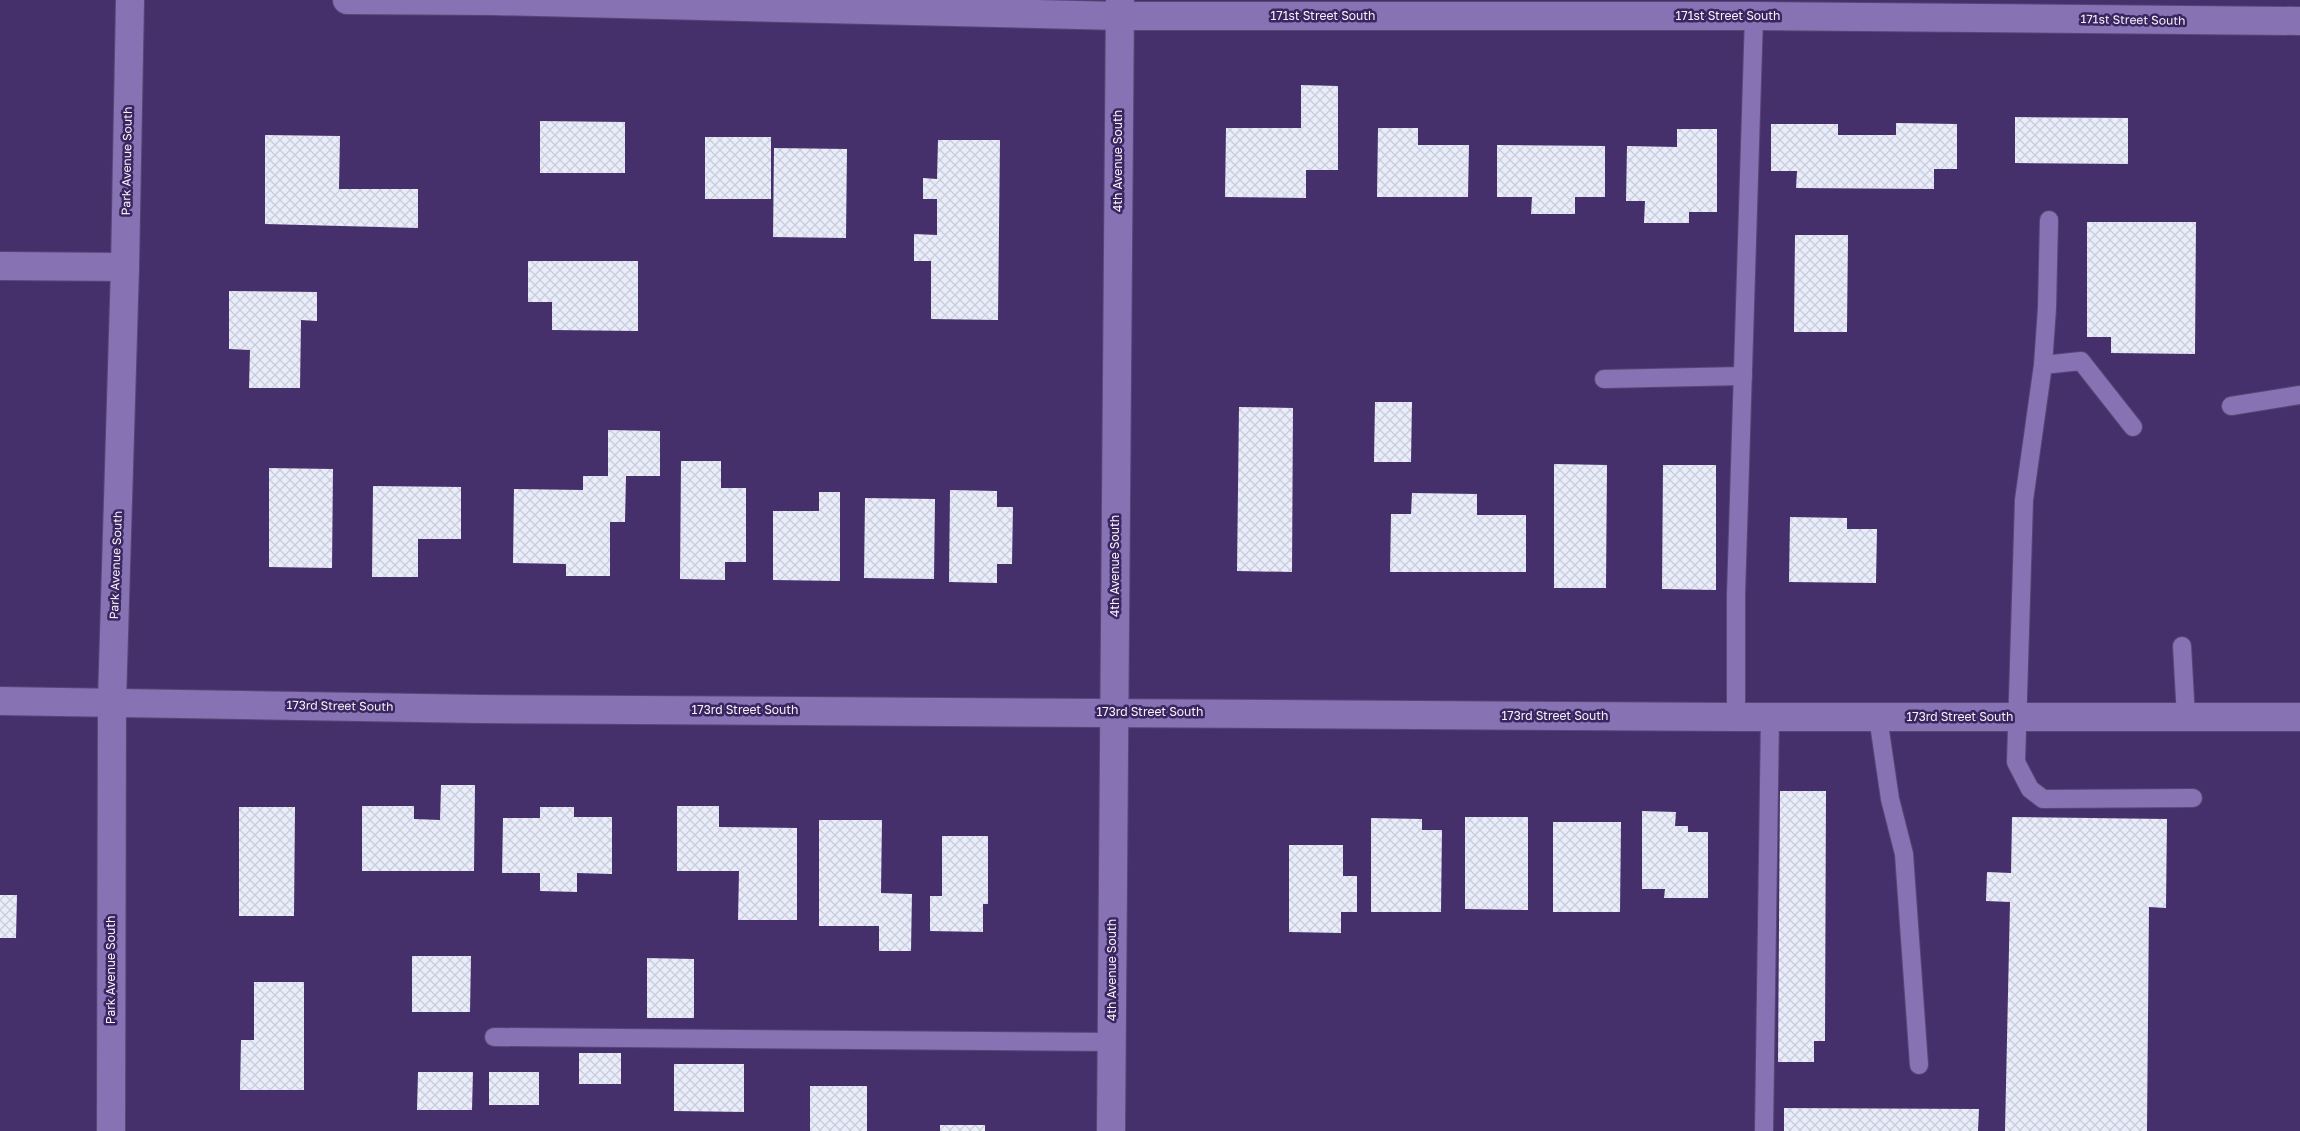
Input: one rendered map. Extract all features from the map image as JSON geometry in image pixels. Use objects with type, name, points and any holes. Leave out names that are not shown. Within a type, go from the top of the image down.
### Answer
[{"type":"street","name":"Park Avenue South","points":[[111,1131],[112,701],[125,267],[130,0]]},
{"type":"street","name":"171st Street South","points":[[347,0],[1754,16],[1877,9],[2300,21]]},
{"type":"street","name":"4th Avenue South","points":[[1110,1131],[1119,8]]},
{"type":"street","points":[[0,266],[125,267]]},
{"type":"street","name":"173rd Street South","points":[[0,701],[112,701],[481,709],[1736,716],[2300,716]]},
{"type":"lane","points":[[1736,716],[1736,596],[1754,16]]},
{"type":"lane","points":[[2048,220],[2047,308],[2043,365],[2024,500],[2016,762],[2030,789],[2043,799],[2193,798]]},
{"type":"lane","points":[[2043,365],[2081,361],[2133,427]]},
{"type":"lane","points":[[1604,379],[1743,376]]},
{"type":"lane","points":[[2231,406],[2300,395]]},
{"type":"lane","points":[[2182,646],[2186,716]]},
{"type":"lane","points":[[1764,1131],[1770,716]]},
{"type":"lane","points":[[1878,716],[1890,799],[1904,854],[1919,1065]]},
{"type":"lane","points":[[494,1037],[1111,1042]]},
{"type":"building","points":[[1301,85],[1338,86],[1338,170],[1306,170],[1306,198],[1225,197],[1226,128],[1301,128]]},
{"type":"building","points":[[2015,117],[2128,118],[2128,164],[2015,163]]},
{"type":"building","points":[[540,121],[625,122],[625,173],[540,173]]},
{"type":"building","points":[[1896,123],[1957,124],[1957,169],[1934,169],[1934,189],[1796,188],[1797,171],[1771,171],[1771,124],[1838,124],[1838,135],[1896,135]]},
{"type":"building","points":[[1378,128],[1418,128],[1418,145],[1469,145],[1468,197],[1377,197]]},
{"type":"building","points":[[1677,129],[1717,129],[1717,212],[1689,212],[1689,223],[1644,223],[1645,201],[1626,201],[1627,146],[1677,147]]},
{"type":"building","points":[[265,135],[340,136],[339,189],[418,189],[418,228],[265,224]]},
{"type":"building","points":[[705,137],[771,137],[771,199],[705,199]]},
{"type":"building","points":[[938,140],[1000,140],[998,320],[931,319],[931,261],[914,261],[914,234],[937,235],[937,199],[923,199],[923,178],[937,179]]},
{"type":"building","points":[[1497,145],[1605,146],[1605,197],[1575,197],[1575,214],[1531,214],[1532,197],[1497,197]]},
{"type":"building","points":[[774,148],[847,149],[846,238],[773,237]]},
{"type":"building","points":[[2087,222],[2196,222],[2195,354],[2111,353],[2111,337],[2087,337]]},
{"type":"building","points":[[1795,235],[1848,235],[1847,332],[1794,332]]},
{"type":"building","points":[[528,261],[638,261],[638,331],[552,330],[552,302],[528,302]]},
{"type":"building","points":[[229,291],[317,292],[317,321],[301,320],[300,388],[249,388],[250,350],[229,349]]},
{"type":"building","points":[[1375,402],[1412,402],[1411,462],[1374,462]]},
{"type":"building","points":[[1239,407],[1293,408],[1292,572],[1237,571]]},
{"type":"building","points":[[608,430],[660,431],[660,476],[626,476],[625,522],[610,522],[610,576],[566,576],[566,564],[513,563],[514,489],[583,490],[583,476],[608,476]]},
{"type":"building","points":[[681,461],[721,461],[721,488],[746,488],[746,562],[725,562],[725,580],[680,579]]},
{"type":"building","points":[[1554,464],[1607,465],[1606,588],[1554,588]]},
{"type":"building","points":[[1663,465],[1716,465],[1716,590],[1662,589]]},
{"type":"building","points":[[269,468],[333,469],[332,568],[269,567]]},
{"type":"building","points":[[373,486],[461,487],[461,539],[418,539],[418,577],[372,577]]},
{"type":"building","points":[[950,490],[997,491],[997,507],[1013,507],[1012,564],[997,564],[997,583],[949,582]]},
{"type":"building","points":[[819,492],[840,492],[840,581],[773,580],[773,511],[819,511]]},
{"type":"building","points":[[1412,493],[1477,494],[1477,515],[1526,515],[1526,572],[1390,572],[1391,514],[1411,514]]},
{"type":"building","points":[[865,498],[935,499],[934,579],[864,578]]},
{"type":"building","points":[[1790,517],[1847,518],[1847,529],[1877,529],[1876,583],[1789,582]]},
{"type":"building","points":[[441,785],[475,785],[474,871],[362,871],[362,806],[414,806],[414,819],[440,820]]},
{"type":"building","points":[[1780,791],[1826,791],[1825,1041],[1814,1041],[1814,1062],[1778,1062]]},
{"type":"building","points":[[677,806],[719,806],[719,827],[797,828],[797,920],[738,920],[739,871],[677,871]]},
{"type":"building","points":[[239,807],[295,807],[294,916],[239,916]]},
{"type":"building","points":[[540,807],[574,807],[574,817],[612,817],[612,874],[577,873],[577,892],[540,891],[540,873],[502,873],[503,818],[540,818]]},
{"type":"building","points":[[1642,811],[1676,812],[1675,826],[1688,826],[1688,832],[1708,832],[1708,898],[1664,898],[1665,889],[1642,889]]},
{"type":"building","points":[[1465,817],[1528,817],[1528,910],[1465,909]]},
{"type":"building","points":[[2012,817],[2167,819],[2166,908],[2149,907],[2147,1131],[2005,1131],[2010,902],[1986,901],[1987,872],[2011,873]]},
{"type":"building","points":[[1371,818],[1422,819],[1422,830],[1442,830],[1441,912],[1371,912]]},
{"type":"building","points":[[819,820],[882,820],[881,893],[912,894],[911,951],[879,951],[879,926],[819,926]]},
{"type":"building","points":[[1553,822],[1621,822],[1620,912],[1553,912]]},
{"type":"building","points":[[942,836],[988,836],[988,904],[983,904],[983,932],[930,931],[930,896],[942,896]]},
{"type":"building","points":[[1289,845],[1343,845],[1343,876],[1357,876],[1357,912],[1341,912],[1341,933],[1289,932]]},
{"type":"building","points":[[0,895],[17,895],[16,938],[0,938]]},
{"type":"building","points":[[412,956],[471,956],[470,1012],[412,1012]]},
{"type":"building","points":[[647,958],[694,959],[694,1018],[647,1018]]},
{"type":"building","points":[[254,982],[304,982],[304,1090],[240,1090],[241,1040],[254,1040]]},
{"type":"building","points":[[579,1053],[621,1053],[621,1084],[579,1084]]},
{"type":"building","points":[[674,1064],[744,1064],[744,1112],[674,1111]]},
{"type":"building","points":[[418,1072],[473,1072],[472,1110],[417,1110]]},
{"type":"building","points":[[489,1072],[539,1072],[539,1105],[489,1105]]},
{"type":"building","points":[[810,1086],[867,1086],[867,1131],[810,1131]]},
{"type":"building","points":[[1784,1108],[1979,1109],[1978,1131],[1784,1131]]},
{"type":"building","points":[[940,1125],[985,1125],[985,1131],[940,1131]]}]
